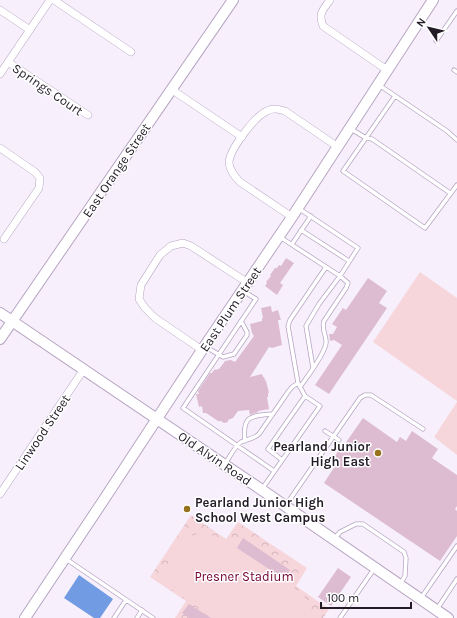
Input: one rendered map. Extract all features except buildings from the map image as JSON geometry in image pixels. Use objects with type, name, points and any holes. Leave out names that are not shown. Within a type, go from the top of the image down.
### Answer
[{"type":"street","points":[[0,74],[50,0]]},
{"type":"street","points":[[54,0],[131,52]]},
{"type":"street","name":"East Orange Street","points":[[0,339],[233,0]]},
{"type":"street","points":[[330,0],[320,15],[323,26],[387,70]]},
{"type":"street","name":"East Plum Street","points":[[25,618],[203,348],[292,217],[433,0]]},
{"type":"street","points":[[0,10],[30,30]]},
{"type":"street","name":"Springs Court","points":[[8,62],[88,115]]},
{"type":"street","points":[[171,89],[242,137]]},
{"type":"street","points":[[292,217],[240,182],[232,172],[229,163],[233,150],[252,124],[265,112],[272,109],[278,109],[285,112],[338,147]]},
{"type":"street","points":[[0,148],[35,172],[40,178],[39,188],[4,239]]},
{"type":"street","points":[[203,348],[156,318],[145,308],[139,299],[141,285],[160,255],[171,246],[183,243],[191,246],[245,287]]},
{"type":"street","name":"Old Alvin Road","points":[[0,313],[448,618]]},
{"type":"street","name":"Linwood Street","points":[[0,494],[84,369]]},
{"type":"lane","points":[[436,42],[457,11]]},
{"type":"lane","points":[[378,85],[447,131],[457,140]]},
{"type":"lane","points":[[395,96],[343,171],[426,228],[457,185]]},
{"type":"lane","points":[[349,129],[366,138],[372,139],[450,193]]},
{"type":"lane","points":[[298,207],[358,248],[340,276],[319,304],[306,326],[313,368]]},
{"type":"lane","points":[[292,244],[311,216]]},
{"type":"lane","points":[[301,230],[349,261]]},
{"type":"lane","points":[[225,465],[241,442],[254,438],[259,434],[292,387],[299,385],[313,368],[321,356],[326,344],[323,325],[324,321],[348,283],[340,276],[279,236]]},
{"type":"lane","points":[[262,490],[320,406],[305,396],[299,385],[288,326],[290,320],[326,267]]},
{"type":"lane","points":[[245,287],[256,299],[183,408],[274,471]]},
{"type":"lane","points":[[203,348],[223,357],[234,354],[247,335],[242,321]]},
{"type":"lane","points":[[285,506],[360,398],[365,395],[371,395],[423,429]]},
{"type":"lane","points":[[282,460],[268,450],[305,396]]},
{"type":"lane","points":[[245,441],[243,431],[246,422],[249,419],[255,416],[273,414]]},
{"type":"lane","points":[[325,431],[339,440]]},
{"type":"lane","points":[[334,540],[340,532],[356,524],[363,524],[404,552],[406,558],[405,576],[399,585]]},
{"type":"lane","points":[[420,599],[457,546]]},
{"type":"lane","points":[[65,558],[154,618]]},
{"type":"lane","points":[[340,618],[375,568]]},
{"type":"lane","points":[[436,610],[457,579]]},
{"type":"lane","points":[[114,618],[126,600]]},
{"type":"lane","points":[[137,618],[142,610]]},
{"type":"green space","points":[[420,272],[457,298],[457,401],[373,342]]},
{"type":"green space","points":[[457,402],[457,455],[434,437]]},
{"type":"green space","name":"Presner Stadium","points":[[191,515],[226,539],[238,522],[307,568],[296,586],[329,609],[323,618],[175,618],[186,601],[150,577]]},
{"type":"green space","name":"Presner Stadium","points":[[209,534],[223,540],[300,592],[312,610],[313,618],[214,618],[159,581],[163,575],[169,578],[168,562],[170,555],[178,543],[191,536]]},
{"type":"water","points":[[79,575],[113,599],[100,618],[94,618],[64,598]]},
{"type":"place","name":"Pearland Junior High East","points":[[378,453]]},
{"type":"place","name":"Pearland Junior High School West Campus","points":[[187,509]]}]
